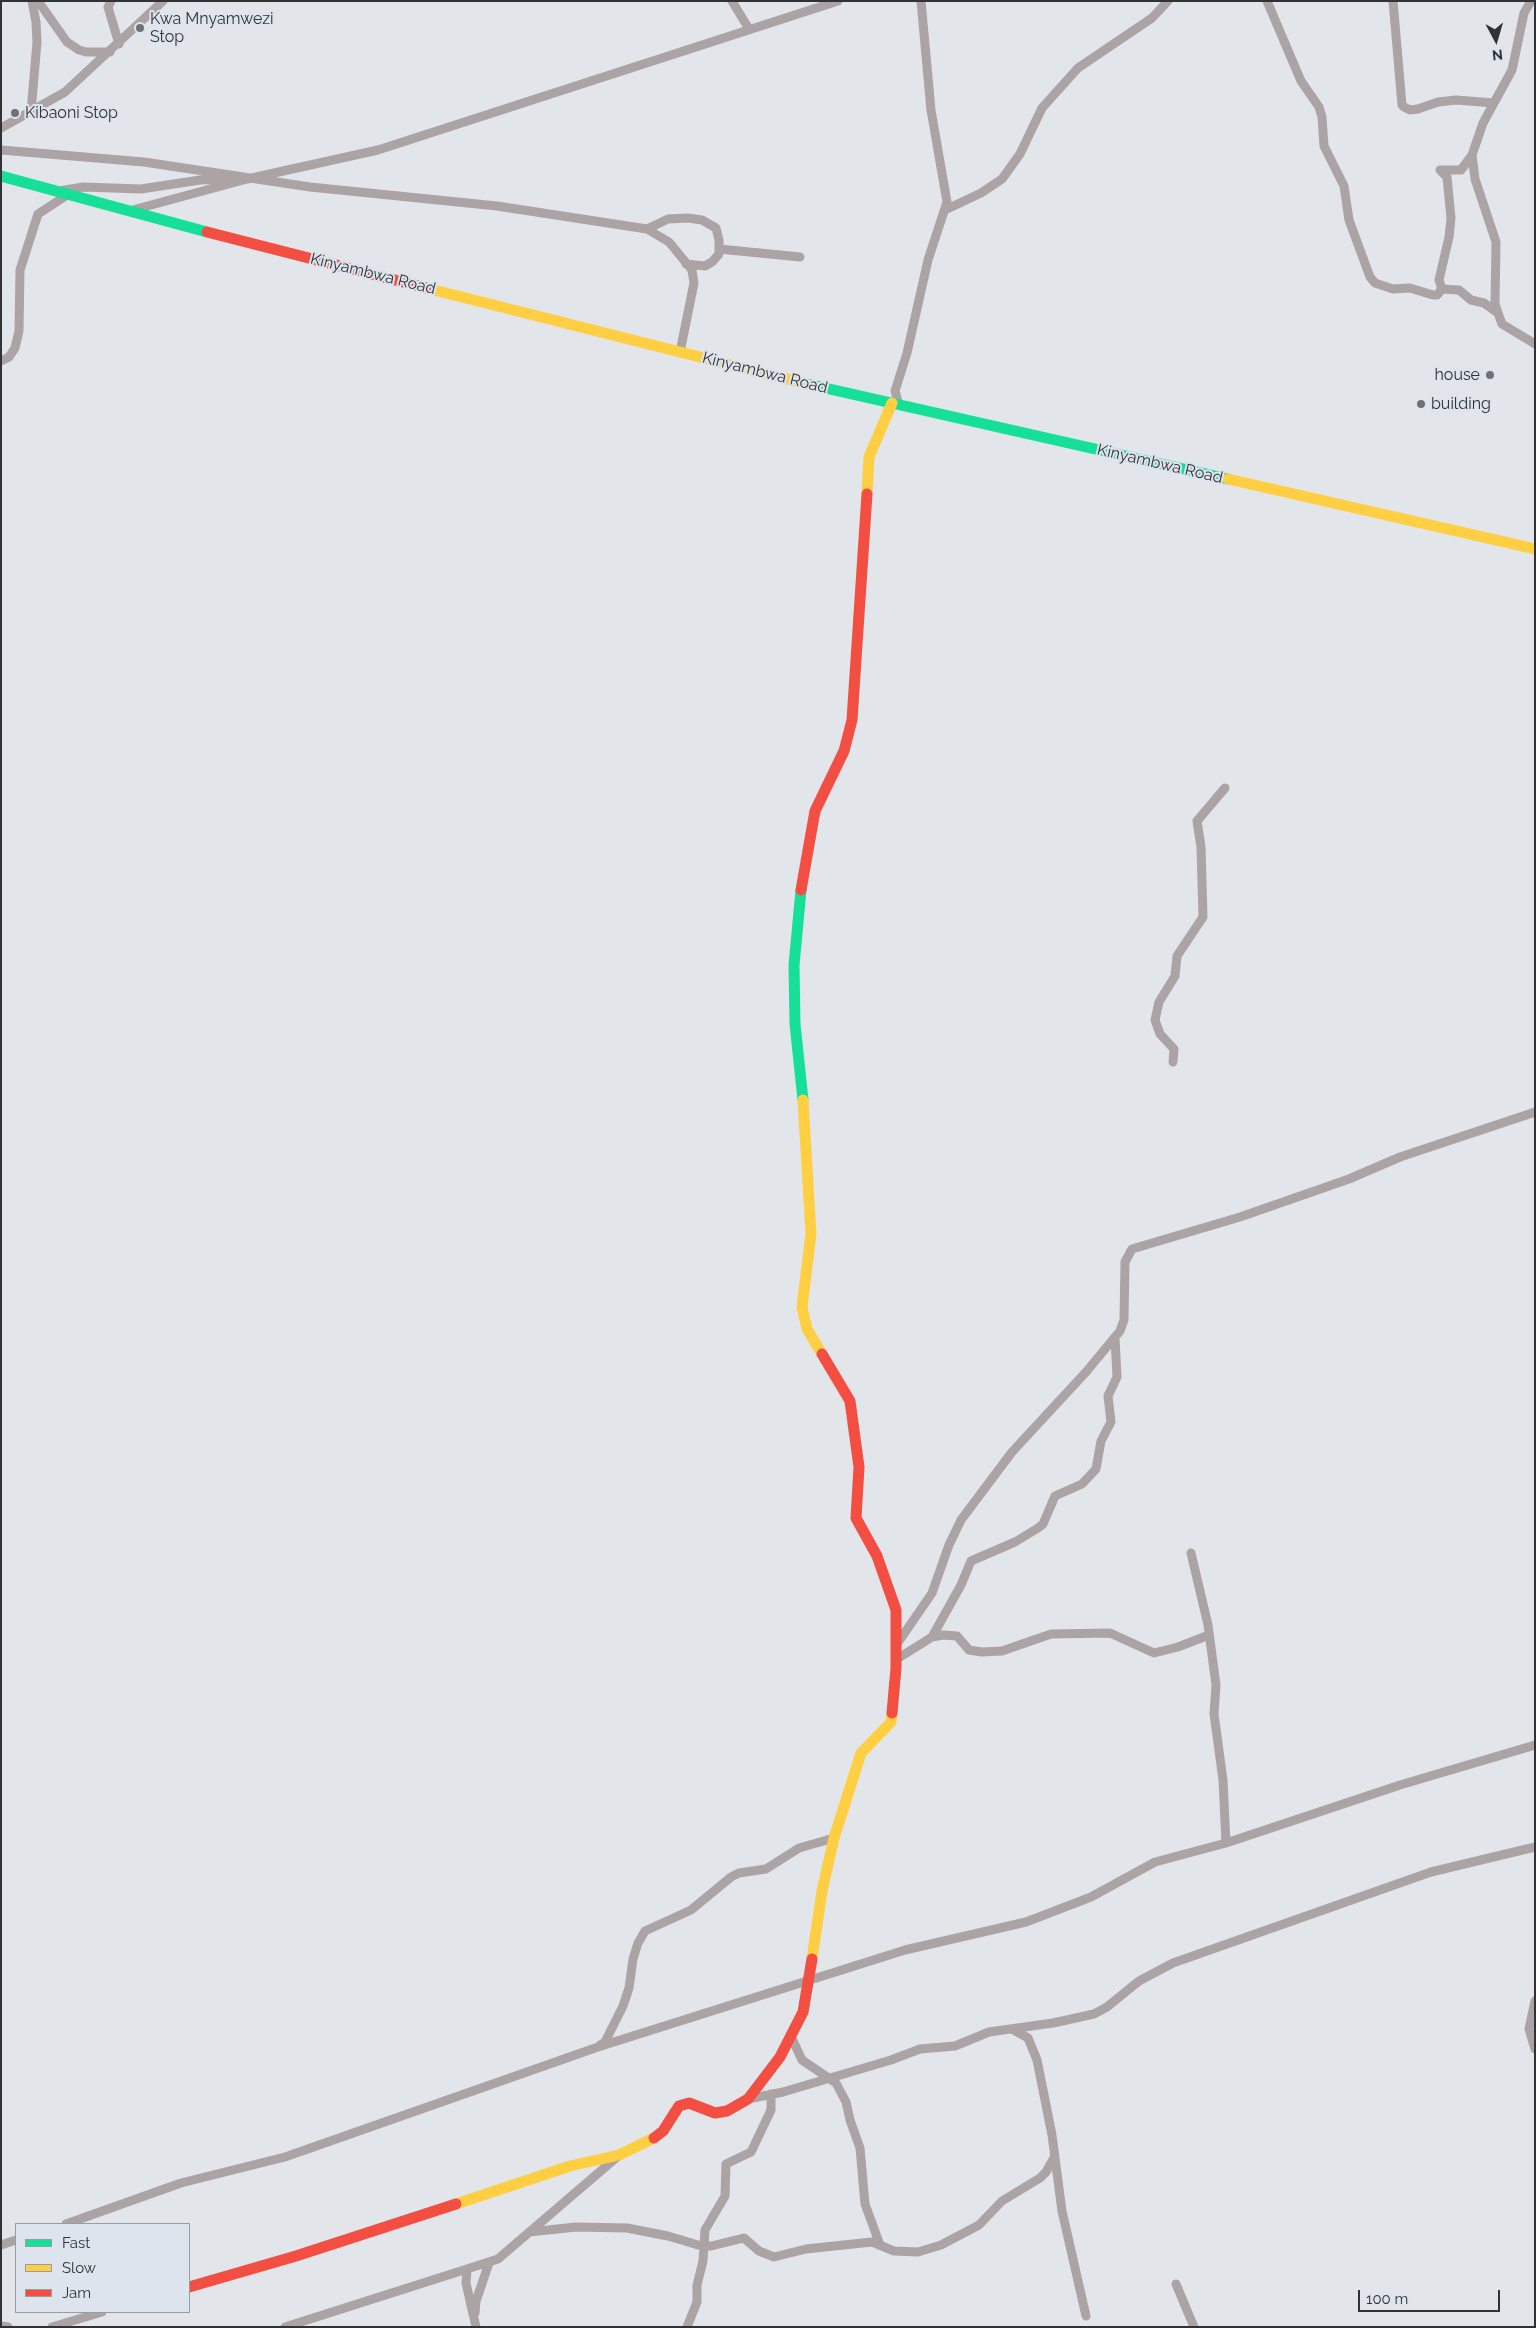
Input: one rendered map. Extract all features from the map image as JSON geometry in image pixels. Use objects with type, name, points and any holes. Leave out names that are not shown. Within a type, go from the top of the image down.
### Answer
[{"type":"street","points":[[31,112],[37,42],[32,1]]},
{"type":"street","points":[[38,1],[67,42],[86,52],[110,52]]},
{"type":"street","points":[[111,1],[108,7],[119,44]]},
{"type":"street","points":[[1,128],[65,92],[119,44],[163,1]]},
{"type":"street","points":[[732,1],[749,29]]},
{"type":"street","points":[[129,212],[249,179],[378,150],[838,1]]},
{"type":"street","points":[[748,2099],[780,2057],[803,2012],[810,1980],[822,1891],[834,1838],[861,1753],[891,1722],[897,1659],[896,1610],[877,1556],[856,1518],[860,1467],[850,1401],[808,1329],[802,1307],[811,1234],[807,1188],[806,1126],[795,1024],[794,965],[801,886],[815,811],[844,752],[852,720],[869,457],[896,404],[895,392],[907,354],[928,260],[945,210],[946,194],[931,110],[921,1]]},
{"type":"street","points":[[945,210],[981,193],[1002,179],[1020,154],[1042,108],[1078,68],[1152,18],[1168,1]]},
{"type":"street","points":[[1267,1],[1302,81],[1319,107],[1322,117],[1324,146],[1344,186],[1349,220],[1370,278],[1375,283],[1392,288],[1410,288],[1433,295],[1437,295],[1442,289]]},
{"type":"street","points":[[1393,1],[1402,105],[1410,110],[1438,102],[1456,100],[1494,103]]},
{"type":"street","points":[[1442,289],[1439,274],[1449,237],[1450,218],[1447,177],[1440,170],[1461,170],[1472,155],[1483,123],[1512,70],[1524,13],[1530,1]]},
{"type":"street","points":[[1,150],[144,162],[310,187],[498,206],[647,229],[669,242],[692,270],[694,284],[680,352]]},
{"type":"street","points":[[1472,155],[1475,178],[1496,242],[1496,304],[1498,313],[1502,324],[1535,344]]},
{"type":"street","name":"Kinyambwa Road","points":[[1,176],[129,212],[680,352],[896,404],[1535,549]]},
{"type":"street","points":[[1,361],[9,357],[16,348],[19,331],[20,270],[38,214],[62,193],[83,187],[141,189],[200,180],[249,179]]},
{"type":"street","points":[[647,229],[668,219],[702,220],[716,228],[719,254],[705,266],[686,264]]},
{"type":"street","points":[[719,249],[800,257]]},
{"type":"street","points":[[1442,289],[1458,290],[1471,300],[1484,303],[1498,313]]},
{"type":"street","points":[[1173,1062],[1174,1049],[1160,1034],[1155,1020],[1158,1002],[1175,976],[1177,956],[1203,917],[1201,847],[1198,821],[1224,788]]},
{"type":"street","points":[[897,1644],[932,1593],[949,1545],[961,1520],[1012,1452],[1115,1338],[1124,1320],[1125,1262],[1132,1249],[1240,1217],[1349,1179],[1400,1157],[1535,1112]]},
{"type":"street","points":[[932,1637],[961,1585],[971,1562],[1015,1542],[1038,1528],[1043,1524],[1055,1496],[1082,1484],[1096,1469],[1101,1442],[1112,1422],[1108,1396],[1117,1377],[1115,1338]]},
{"type":"street","points":[[1191,1553],[1209,1635],[1216,1685],[1214,1714],[1223,1780],[1226,1843]]},
{"type":"street","points":[[897,1659],[932,1637],[943,1635],[957,1636],[961,1638],[969,1650],[982,1652],[1002,1650],[1051,1634],[1110,1633],[1154,1653],[1178,1647],[1209,1635]]},
{"type":"street","points":[[69,2223],[181,2183],[285,2157],[598,2047],[905,1950],[1026,1922],[1091,1898],[1154,1862],[1226,1843],[1400,1785],[1535,1745]]},
{"type":"street","points":[[598,2047],[605,2042],[623,2006],[635,1951],[641,1935],[645,1931],[691,1910],[731,1877],[739,1873],[766,1869],[799,1848],[834,1838]]},
{"type":"street","points":[[190,2287],[296,2256],[570,2166],[619,2155],[654,2138],[663,2131],[673,2113],[680,2106],[688,2103],[715,2113],[728,2111],[748,2099],[829,2078],[920,2049],[955,2046],[989,2032],[1070,2020],[1094,2014],[1107,2007],[1139,1981],[1173,1963],[1431,1872],[1534,1849]]},
{"type":"street","points":[[1535,2001],[1529,2028],[1535,2049]]},
{"type":"street","points":[[1012,2029],[1028,2038],[1032,2045],[1055,2156],[1062,2211],[1086,2316]]},
{"type":"street","points":[[791,2036],[802,2060],[829,2078],[840,2089],[858,2140],[863,2192],[872,2225],[880,2245]]},
{"type":"street","points":[[687,2327],[697,2302],[697,2285],[707,2226],[722,2206],[725,2196],[726,2164],[751,2152],[771,2110],[771,2094]]},
{"type":"street","points":[[285,2327],[498,2259],[619,2155]]},
{"type":"street","points":[[529,2232],[576,2227],[627,2228],[705,2245],[744,2238],[759,2251],[774,2257],[806,2249],[872,2242],[903,2252],[918,2252],[941,2245],[967,2233],[986,2219],[1002,2200],[1040,2178],[1046,2172],[1055,2156]]},
{"type":"street","points":[[1,2245],[15,2240]]},
{"type":"street","points":[[475,2323],[476,2301],[488,2263]]},
{"type":"street","points":[[468,2269],[466,2283],[475,2323]]},
{"type":"street","points":[[1176,2284],[1194,2327]]},
{"type":"street","points":[[52,2327],[99,2313]]},
{"type":"street","points":[[1,2326],[8,2327]]},
{"type":"traffic: fast","points":[[1,176],[207,232]]},
{"type":"traffic: fast","points":[[803,383],[1228,479]]},
{"type":"traffic: fast","points":[[801,890],[794,965],[795,1024],[803,1100]]},
{"type":"traffic: slow","points":[[426,288],[803,383]]},
{"type":"traffic: slow","points":[[867,494],[869,457],[892,403]]},
{"type":"traffic: slow","points":[[1228,479],[1535,549]]},
{"type":"traffic: slow","points":[[803,1100],[811,1234],[802,1307],[807,1329],[822,1354]]},
{"type":"traffic: slow","points":[[812,1959],[822,1891],[834,1838],[861,1753],[891,1722],[892,1713]]},
{"type":"traffic: slow","points":[[456,2204],[570,2166],[619,2155],[654,2138]]},
{"type":"traffic: jam","points":[[207,232],[426,288]]},
{"type":"traffic: jam","points":[[801,890],[815,811],[844,751],[852,720],[867,494]]},
{"type":"traffic: jam","points":[[822,1354],[850,1401],[859,1467],[856,1518],[877,1556],[896,1610],[896,1668],[892,1713]]},
{"type":"traffic: jam","points":[[654,2138],[663,2131],[679,2106],[689,2103],[715,2113],[727,2111],[748,2099],[780,2057],[803,2012],[812,1959]]},
{"type":"traffic: jam","points":[[190,2287],[296,2256],[456,2204]]},
{"type":"place","name":"Kwa Mnyamwezi Stop","points":[[140,28]]},
{"type":"place","name":"Kibaoni Stop","points":[[15,113]]},
{"type":"place","name":"house","points":[[1490,375]]},
{"type":"place","name":"building","points":[[1421,404]]}]
